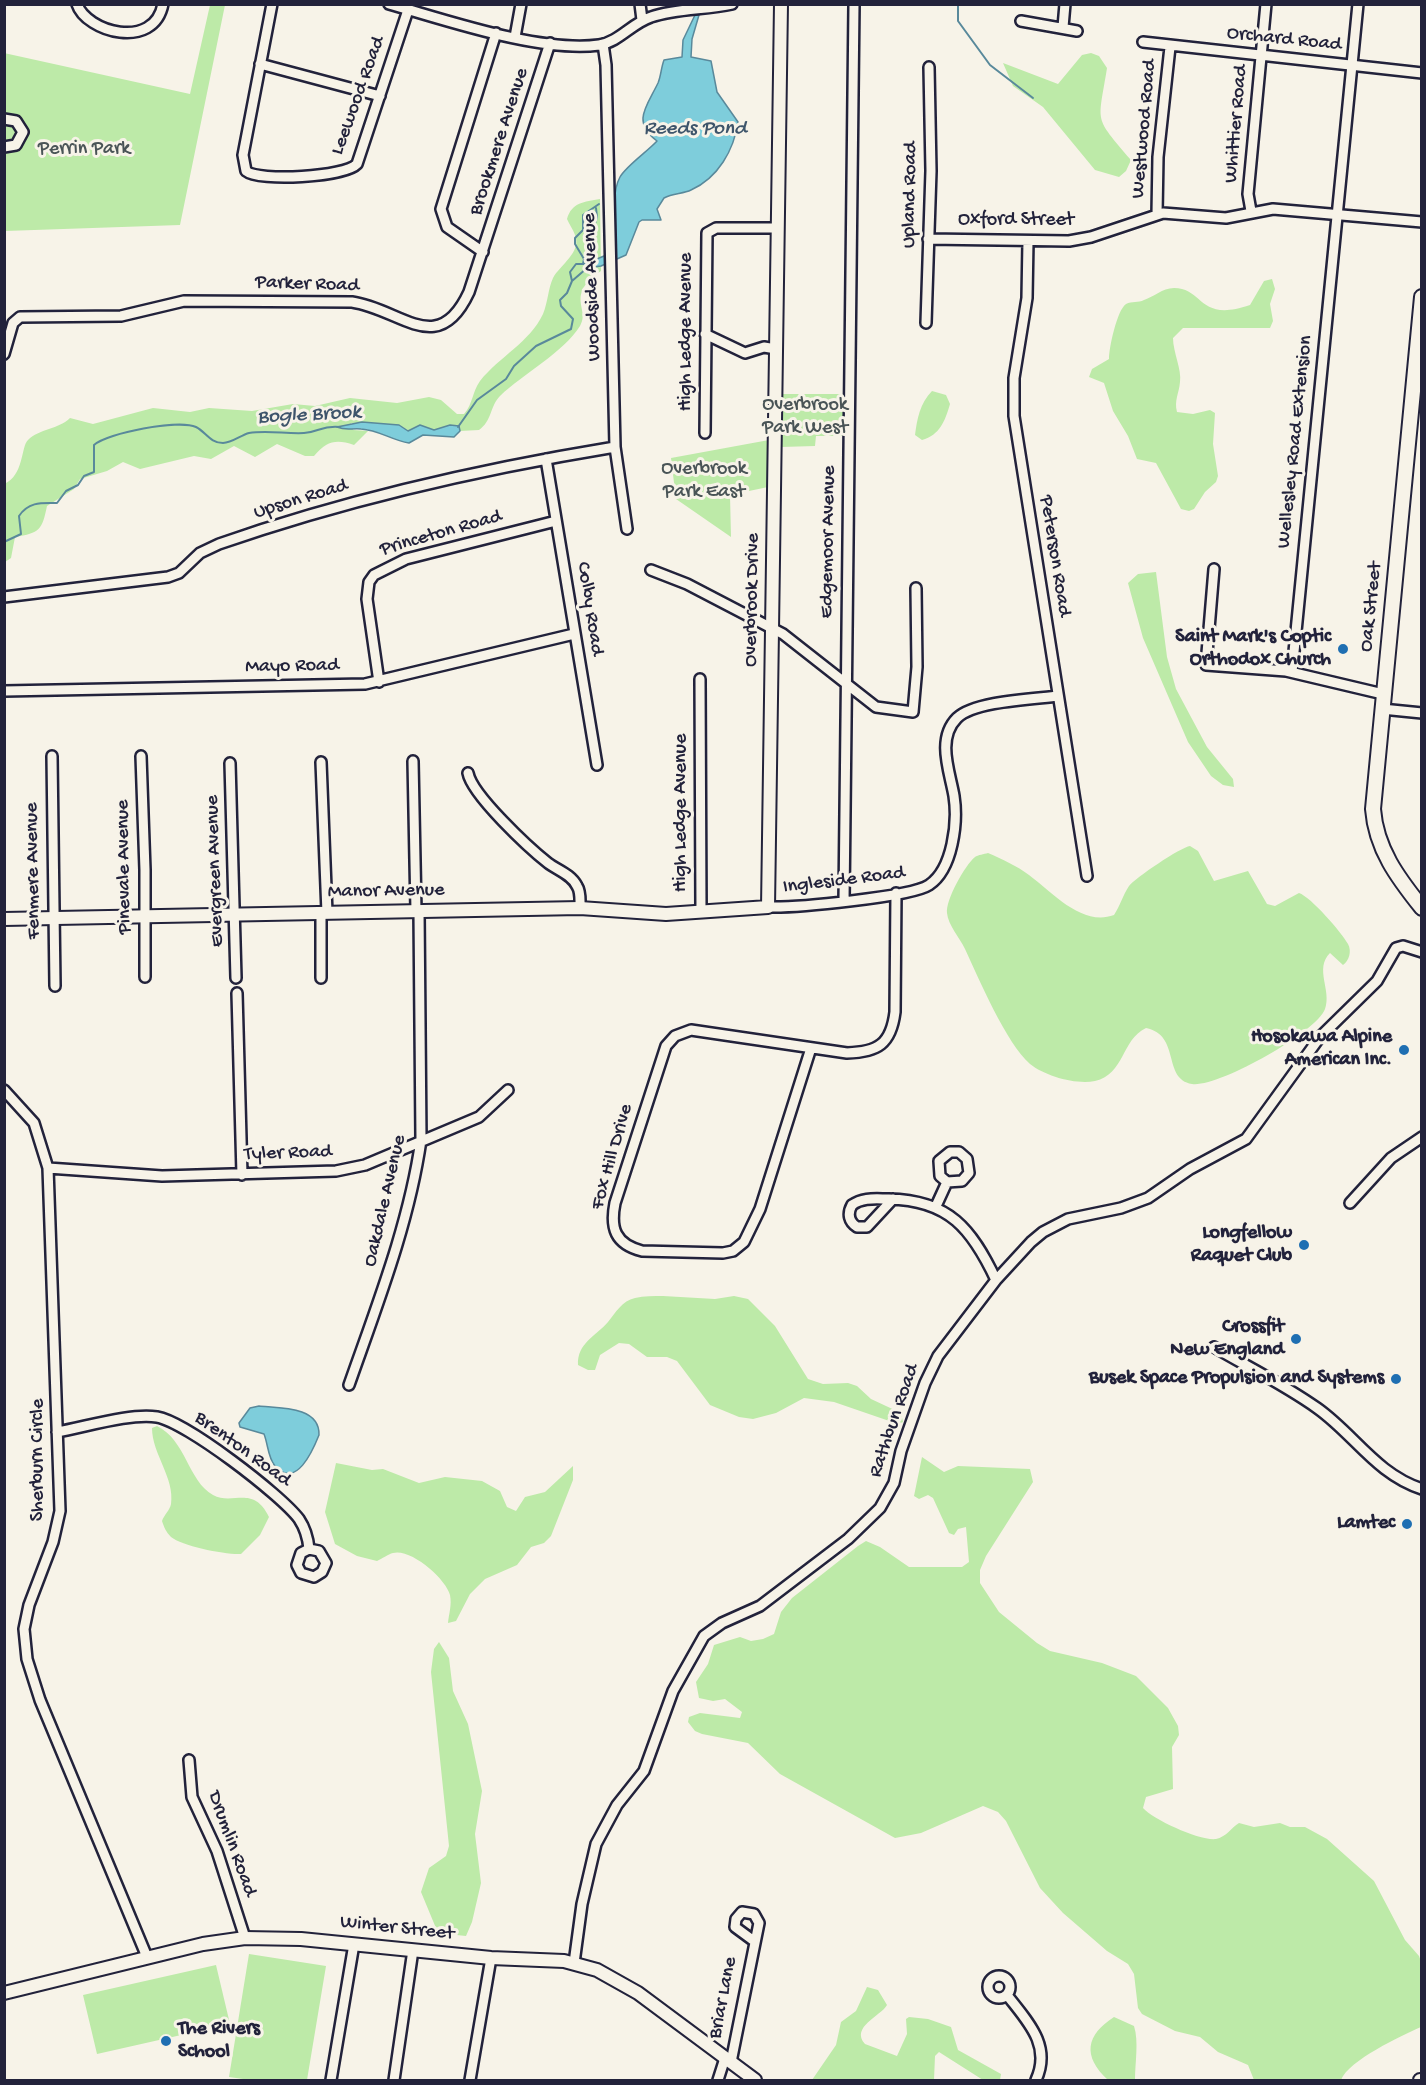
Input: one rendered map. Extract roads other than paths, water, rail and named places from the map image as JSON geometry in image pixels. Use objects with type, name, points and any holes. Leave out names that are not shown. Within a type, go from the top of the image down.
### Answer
[{"type":"main road","name":"Oak Street","points":[[1419,900],[1383,854],[1374,821],[1383,694],[1418,378],[1422,297]]},
{"type":"street","points":[[77,4],[82,14],[94,22],[133,33],[152,27],[160,16],[163,4]]},
{"type":"street","name":"Leewood Road","points":[[272,4],[243,155],[246,171],[254,177],[341,173],[352,169],[359,159],[408,10]]},
{"type":"street","points":[[389,4],[515,37],[550,43],[603,44],[642,20],[663,14],[704,10],[732,4]]},
{"type":"street","points":[[515,37],[521,4]]},
{"type":"street","points":[[640,4],[642,20]]},
{"type":"street","name":"Overbrook Drive","points":[[768,907],[781,4]]},
{"type":"street","name":"Edgemoor Avenue","points":[[844,900],[844,683],[854,4]]},
{"type":"street","points":[[1063,27],[1065,4]]},
{"type":"street","name":"Whittier Road","points":[[1251,211],[1248,194],[1266,4]]},
{"type":"street","name":"Wellesley Road Extension","points":[[1292,672],[1358,4]]},
{"type":"street","points":[[1021,21],[1077,31]]},
{"type":"street","points":[[483,252],[447,227],[441,209],[496,33]]},
{"type":"street","name":"Orchard Road","points":[[1143,42],[1422,73]]},
{"type":"street","name":"Brookmere Avenue","points":[[483,252],[550,43]]},
{"type":"street","name":"Woodside Avenue","points":[[603,44],[606,65],[615,447],[627,529]]},
{"type":"street","name":"Westwood Road","points":[[1157,214],[1158,156],[1170,46]]},
{"type":"street","points":[[260,64],[380,96]]},
{"type":"street","name":"Upland Road","points":[[926,323],[931,163],[929,67]]},
{"type":"street","points":[[4,119],[16,120],[23,132],[16,145],[4,147]]},
{"type":"street","name":"Oxford Street","points":[[928,239],[1028,241],[1083,239],[1157,214],[1226,218],[1251,211],[1273,209],[1422,222]]},
{"type":"street","name":"High Ledge Avenue","points":[[705,433],[707,233],[716,228],[778,228]]},
{"type":"street","name":"Peterson Road","points":[[1028,241],[1028,298],[1014,378],[1014,416],[1087,876]]},
{"type":"street","name":"Parker Road","points":[[4,354],[14,323],[20,317],[121,316],[184,301],[352,302],[372,306],[421,327],[435,328],[449,322],[460,310],[483,252]]},
{"type":"street","points":[[705,334],[745,353],[764,347],[776,349]]},
{"type":"street","name":"Upson Road","points":[[4,597],[168,577],[179,573],[200,553],[241,536],[395,491],[615,447]]},
{"type":"street","name":"Colby Road","points":[[546,459],[597,765]]},
{"type":"street","name":"Princeton Road","points":[[379,682],[367,599],[369,582],[374,574],[406,559],[556,521]]},
{"type":"street","points":[[1214,569],[1206,665],[1292,672],[1383,694]]},
{"type":"street","points":[[651,570],[687,584],[773,628],[876,706],[913,712],[917,667],[916,588]]},
{"type":"street","name":"Mayo Road","points":[[4,691],[379,682],[574,634]]},
{"type":"street","name":"High Ledge Avenue","points":[[700,679],[701,911]]},
{"type":"street","name":"Ingleside Road","points":[[768,907],[801,907],[916,890],[933,881],[952,844],[955,805],[946,749],[949,731],[958,717],[978,708],[1058,696]]},
{"type":"street","points":[[1382,709],[1422,713]]},
{"type":"street","name":"Fenmere Avenue","points":[[52,756],[54,986]]},
{"type":"street","name":"Pinevale Avenue","points":[[141,756],[146,870],[145,977]]},
{"type":"street","name":"Oakdale Avenue","points":[[350,1385],[387,1277],[417,1164],[421,1140],[413,761]]},
{"type":"street","points":[[321,762],[324,913],[321,978]]},
{"type":"street","name":"Evergreen Avenue","points":[[230,763],[236,978]]},
{"type":"street","points":[[468,773],[478,795],[546,862],[573,880],[580,892],[580,908]]},
{"type":"street","name":"Fox Hill Drive","points":[[811,1048],[760,1209],[744,1242],[733,1251],[710,1254],[642,1251],[632,1248],[621,1240],[612,1226],[615,1203],[666,1046],[675,1036],[691,1029],[847,1053],[866,1052],[880,1046],[888,1037],[895,1012],[896,893]]},
{"type":"street","name":"Manor Avenue","points":[[4,918],[580,908],[666,914],[768,907]]},
{"type":"street","name":"Rathbun Road","points":[[574,1963],[585,1887],[596,1844],[617,1806],[644,1771],[673,1691],[696,1647],[712,1629],[760,1606],[848,1539],[880,1508],[894,1483],[901,1450],[932,1368],[946,1344],[996,1280],[1031,1242],[1055,1225],[1068,1219],[1121,1208],[1148,1198],[1190,1170],[1246,1139],[1320,1037],[1377,981],[1396,948],[1402,946],[1422,952]]},
{"type":"street","points":[[237,993],[242,1174]]},
{"type":"street","name":"Sherburn Circle","points":[[4,1090],[34,1123],[48,1168],[58,1526],[25,1616],[27,1659],[40,1701],[147,1957]]},
{"type":"street","name":"Tyler Road","points":[[48,1168],[129,1176],[242,1174],[350,1168],[365,1165],[479,1117],[508,1090]]},
{"type":"street","points":[[1350,1203],[1391,1158],[1422,1137]]},
{"type":"street","points":[[936,1206],[947,1182]]},
{"type":"street","points":[[893,1199],[867,1227],[857,1227],[851,1221],[850,1209],[856,1202],[869,1199],[893,1199],[922,1202],[936,1206],[955,1219],[973,1236],[996,1280]]},
{"type":"street","points":[[1214,1347],[1312,1404],[1382,1468],[1402,1482],[1422,1489]]},
{"type":"street","name":"Brenton Road","points":[[57,1432],[139,1417],[170,1420],[228,1459],[284,1503],[304,1528],[309,1549]]},
{"type":"street","name":"Drumlin Road","points":[[189,1761],[192,1797],[217,1851],[245,1938]]},
{"type":"street","name":"Winter Street","points":[[4,1993],[203,1944],[245,1938],[354,1944],[491,1958],[574,1963],[604,1974],[645,1997],[755,2080]]},
{"type":"street","name":"Briar Lane","points":[[718,2080],[728,2060],[754,1941]]},
{"type":"street","points":[[331,2080],[354,1944]]},
{"type":"street","points":[[394,2080],[413,1950]]},
{"type":"street","points":[[470,2080],[491,1958]]},
{"type":"street","points":[[1007,1995],[1041,2042],[1042,2060],[1036,2080]]},
{"type":"water","name":"Reeds Pond","points":[[695,15],[699,15],[692,39],[691,57],[711,61],[717,92],[738,122],[733,143],[717,171],[701,185],[664,198],[657,209],[661,220],[639,222],[626,255],[601,266],[587,268],[592,261],[616,251],[614,203],[617,184],[627,168],[657,141],[645,127],[643,120],[646,106],[658,83],[664,60],[682,57],[683,40]]},
{"type":"water","points":[[362,422],[399,425],[408,431],[420,425],[434,430],[450,425],[459,426],[460,431],[454,437],[423,435],[409,443],[367,430],[337,427]]},
{"type":"water","points":[[259,1406],[297,1410],[313,1419],[318,1426],[319,1435],[316,1442],[308,1458],[297,1471],[283,1472],[275,1466],[269,1455],[264,1434],[240,1427],[239,1423],[250,1408]]},
{"type":"waterway","points":[[958,4],[958,21],[990,65],[1033,98]]},
{"type":"waterway","points":[[583,264],[584,259],[575,244],[575,238],[583,230],[583,215],[599,204]]},
{"type":"waterway","points":[[584,259],[591,251],[590,240],[597,217],[596,208]]},
{"type":"waterway","points":[[572,281],[570,272],[576,264],[590,264]]},
{"type":"waterway","name":"Bogle Brook","points":[[458,427],[477,400],[506,379],[514,366],[536,346],[571,329],[573,319],[561,306],[560,300],[567,293],[572,281],[587,268]]},
{"type":"waterway","name":"Bogle Brook","points":[[4,542],[21,534],[19,516],[23,511],[36,504],[57,503],[66,491],[78,485],[84,476],[94,472],[94,445],[101,440],[144,428],[175,425],[196,427],[219,443],[230,442],[249,433],[304,433],[329,427],[340,427]]},
{"type":"place","name":"Saint Mark's Coptic Orthodox Church","points":[[1343,649]]},
{"type":"place","name":"Hosokawa Alpine American Inc.","points":[[1404,1050]]},
{"type":"place","name":"Longfellow Raquet Club","points":[[1304,1245]]},
{"type":"place","name":"Crossfit New England","points":[[1296,1339]]},
{"type":"place","name":"Busek Space Propulsion and Systems","points":[[1396,1379]]},
{"type":"place","name":"Lamtec","points":[[1407,1524]]},
{"type":"place","name":"The Rivers School","points":[[166,2041]]},
{"type":"park label","name":"Perrin Park","points":[[84,150]]},
{"type":"park label","name":"Overbrook Park West","points":[[805,418]]},
{"type":"park label","name":"Overbrook Park East","points":[[704,482]]}]
